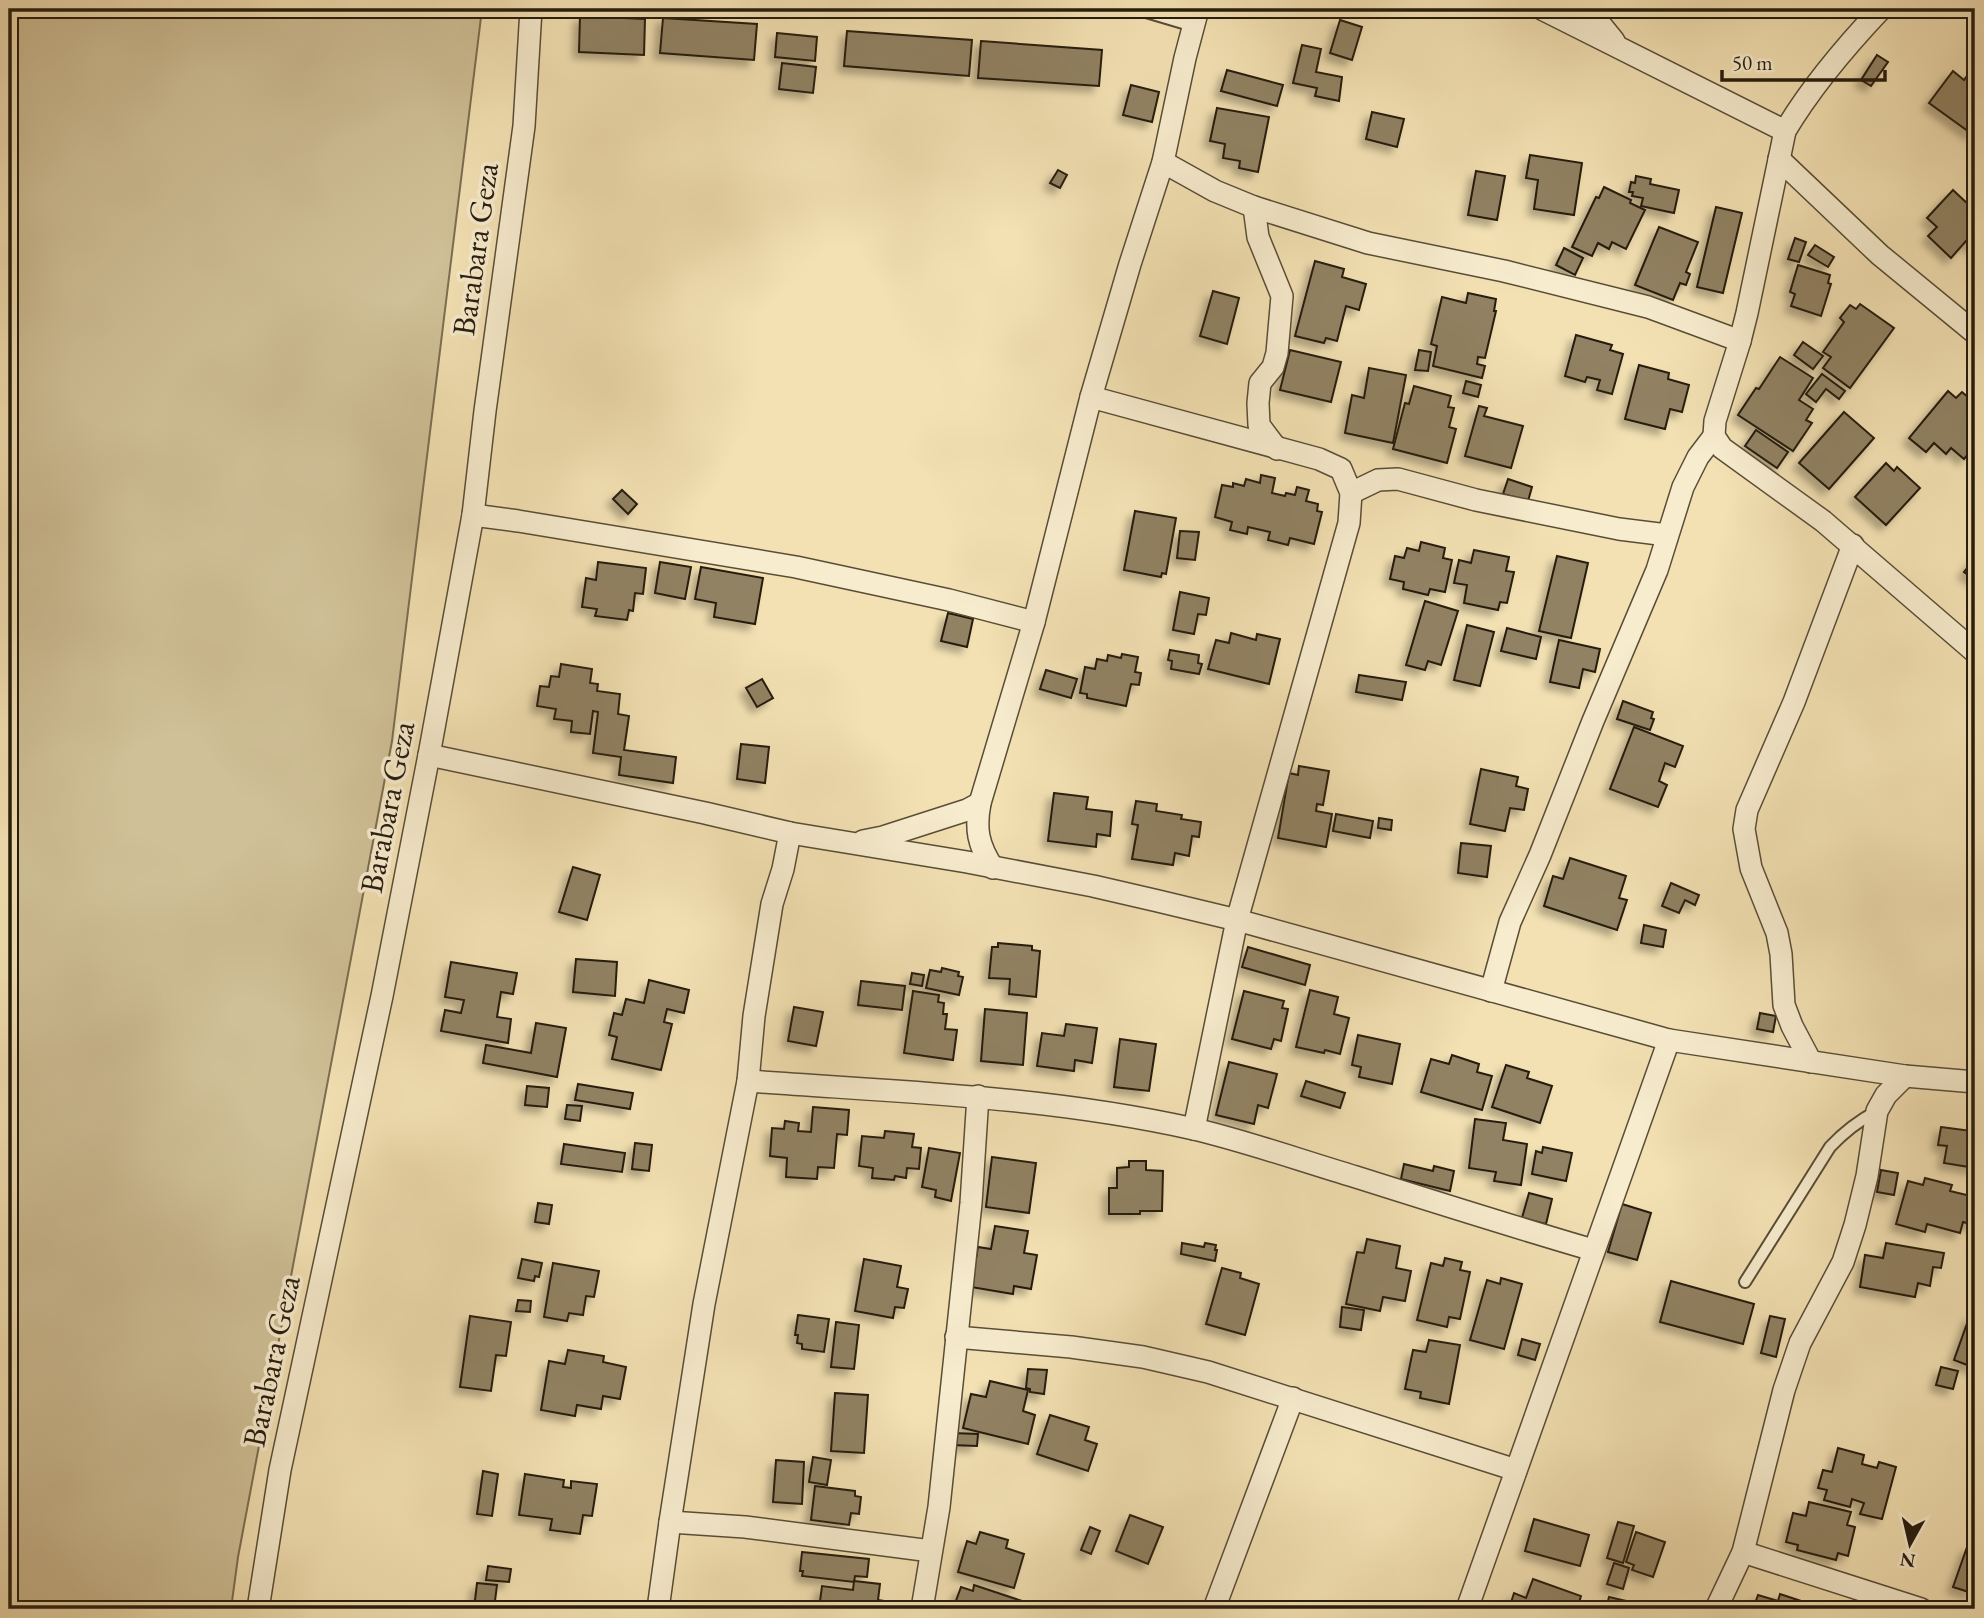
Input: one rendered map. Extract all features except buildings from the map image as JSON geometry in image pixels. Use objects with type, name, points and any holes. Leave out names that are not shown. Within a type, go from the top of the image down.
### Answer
[{"type":"street","name":"Barabara Geza","points":[[258,1609],[280,1470],[361,1097],[429,755],[473,515],[486,398],[524,126],[531,9]]},
{"type":"street","points":[[1542,9],[1785,131]]},
{"type":"street","points":[[1588,9],[1620,48]]},
{"type":"street","points":[[1490,991],[1510,922],[1657,570],[1683,487],[1698,457],[1714,436],[1715,421],[1740,341],[1785,131],[1816,86],[1881,9]]},
{"type":"street","points":[[993,868],[979,838],[977,820],[980,803],[1034,622],[1091,397],[1163,162],[1196,17]]},
{"type":"street","points":[[1779,159],[1880,255],[1975,333]]},
{"type":"street","points":[[1163,162],[1215,191],[1254,208],[1368,243],[1504,271],[1648,307],[1740,341]]},
{"type":"street","points":[[1254,208],[1258,237],[1282,296],[1277,353],[1273,367],[1260,383],[1258,403],[1259,425],[1277,449]]},
{"type":"street","points":[[1091,397],[1319,459],[1341,469],[1351,493],[1349,523],[1237,920],[1194,1129]]},
{"type":"street","points":[[1714,436],[1722,448],[1733,457],[1824,521],[1975,652]]},
{"type":"street","points":[[1351,493],[1377,480],[1398,479],[1476,500],[1619,529],[1667,535]]},
{"type":"street","points":[[473,515],[796,567],[949,600],[1034,622]]},
{"type":"street","points":[[1811,1062],[1784,1005],[1777,933],[1751,868],[1744,828],[1747,810],[1794,702],[1853,545]]},
{"type":"street","points":[[429,755],[790,833],[1093,886],[1237,920],[1669,1040],[1905,1076],[1975,1082]]},
{"type":"street","points":[[851,843],[967,810],[980,803]]},
{"type":"street","points":[[658,1609],[704,1304],[748,1081],[754,1016],[772,904],[790,833]]},
{"type":"street","points":[[1467,1609],[1669,1040]]},
{"type":"street","points":[[1716,1609],[1743,1552],[1784,1390],[1800,1343],[1843,1262],[1855,1225],[1867,1177],[1877,1111],[1886,1095],[1905,1076]]},
{"type":"street","points":[[748,1081],[978,1096],[1082,1108],[1194,1129],[1281,1153],[1593,1250]]},
{"type":"street","points":[[922,1609],[939,1507],[971,1203],[978,1096]]},
{"type":"street","points":[[956,1337],[1071,1347],[1143,1357],[1208,1372],[1516,1470]]},
{"type":"street","points":[[1214,1609],[1293,1398]]},
{"type":"street","points":[[670,1522],[745,1527],[931,1551]]},
{"type":"street","points":[[1743,1552],[1921,1609]]},
{"type":"lane","points":[[1136,9],[1196,17]]},
{"type":"lane","points":[[1745,1282],[1830,1147],[1843,1133],[1877,1111]]},
{"type":"shaded area","points":[[9,9],[482,9],[392,741],[238,1557],[231,1609],[9,1609]]}]
